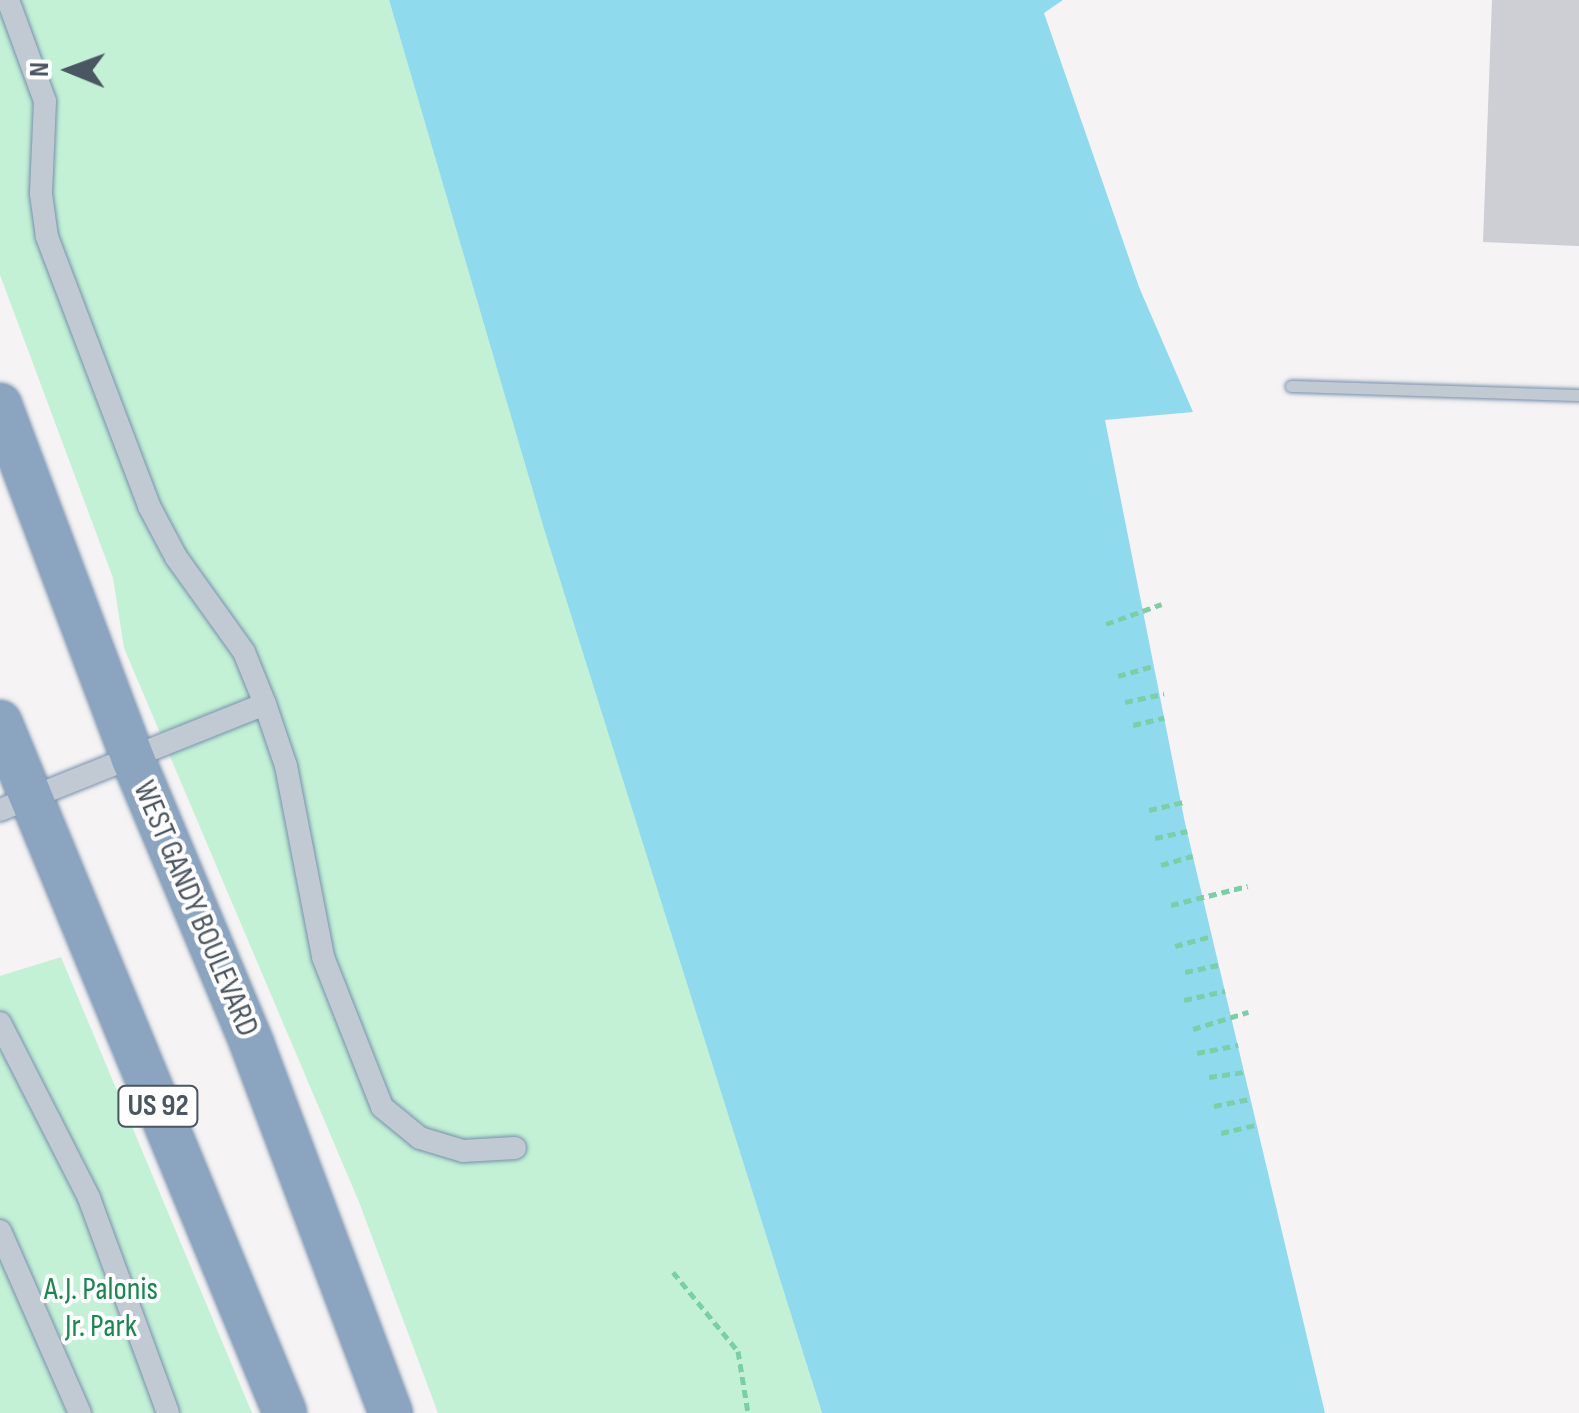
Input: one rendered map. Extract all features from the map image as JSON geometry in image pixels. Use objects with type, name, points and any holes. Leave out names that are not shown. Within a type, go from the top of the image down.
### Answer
[{"type":"highway","name":"WEST GANDY BOULEVARD","points":[[0,405],[132,759],[252,1044],[392,1413]]},
{"type":"highway","name":"US 92","points":[[0,722],[14,805],[285,1413]]},
{"type":"street","points":[[8,0],[8,28],[45,101],[41,194],[47,238],[149,506],[176,557],[244,652],[286,766],[323,957],[382,1107],[420,1138],[463,1151],[515,1148]]},
{"type":"street","points":[[14,805],[264,704]]},
{"type":"street","points":[[0,1023],[89,1198],[168,1413]]},
{"type":"street","points":[[0,1231],[80,1413]]},
{"type":"lane","points":[[1291,386],[1579,395]]},
{"type":"path","points":[[1106,624],[1162,604]]},
{"type":"path","points":[[1118,676],[1154,666]]},
{"type":"path","points":[[1124,702],[1164,694]]},
{"type":"path","points":[[1133,726],[1164,718]]},
{"type":"path","points":[[1149,810],[1183,802]]},
{"type":"path","points":[[1155,838],[1186,831]]},
{"type":"path","points":[[1161,865],[1193,856]]},
{"type":"path","points":[[1171,905],[1248,886]]},
{"type":"path","points":[[1175,946],[1212,936]]},
{"type":"path","points":[[1185,972],[1218,964]]},
{"type":"path","points":[[1184,1000],[1225,992]]},
{"type":"path","points":[[1193,1029],[1248,1012]]},
{"type":"path","points":[[1197,1053],[1238,1045]]},
{"type":"path","points":[[1210,1077],[1244,1072]]},
{"type":"path","points":[[1214,1106],[1251,1099]]},
{"type":"path","points":[[1222,1133],[1257,1125]]},
{"type":"path","points":[[672,1272],[738,1351],[748,1413]]},
{"type":"green space","points":[[0,0],[389,0],[546,532],[822,1413],[438,1413],[359,1202],[124,648],[113,578],[0,275]]},
{"type":"green space","name":"A.J. Palonis Jr. Park","points":[[61,957],[252,1413],[0,1413],[0,976]]},
{"type":"water","points":[[389,0],[1063,0],[1044,13],[1139,287],[1193,412],[1105,420],[1185,823],[1325,1413],[822,1413],[545,532]]},
{"type":"building","points":[[1492,0],[1579,0],[1579,246],[1483,242]]}]
